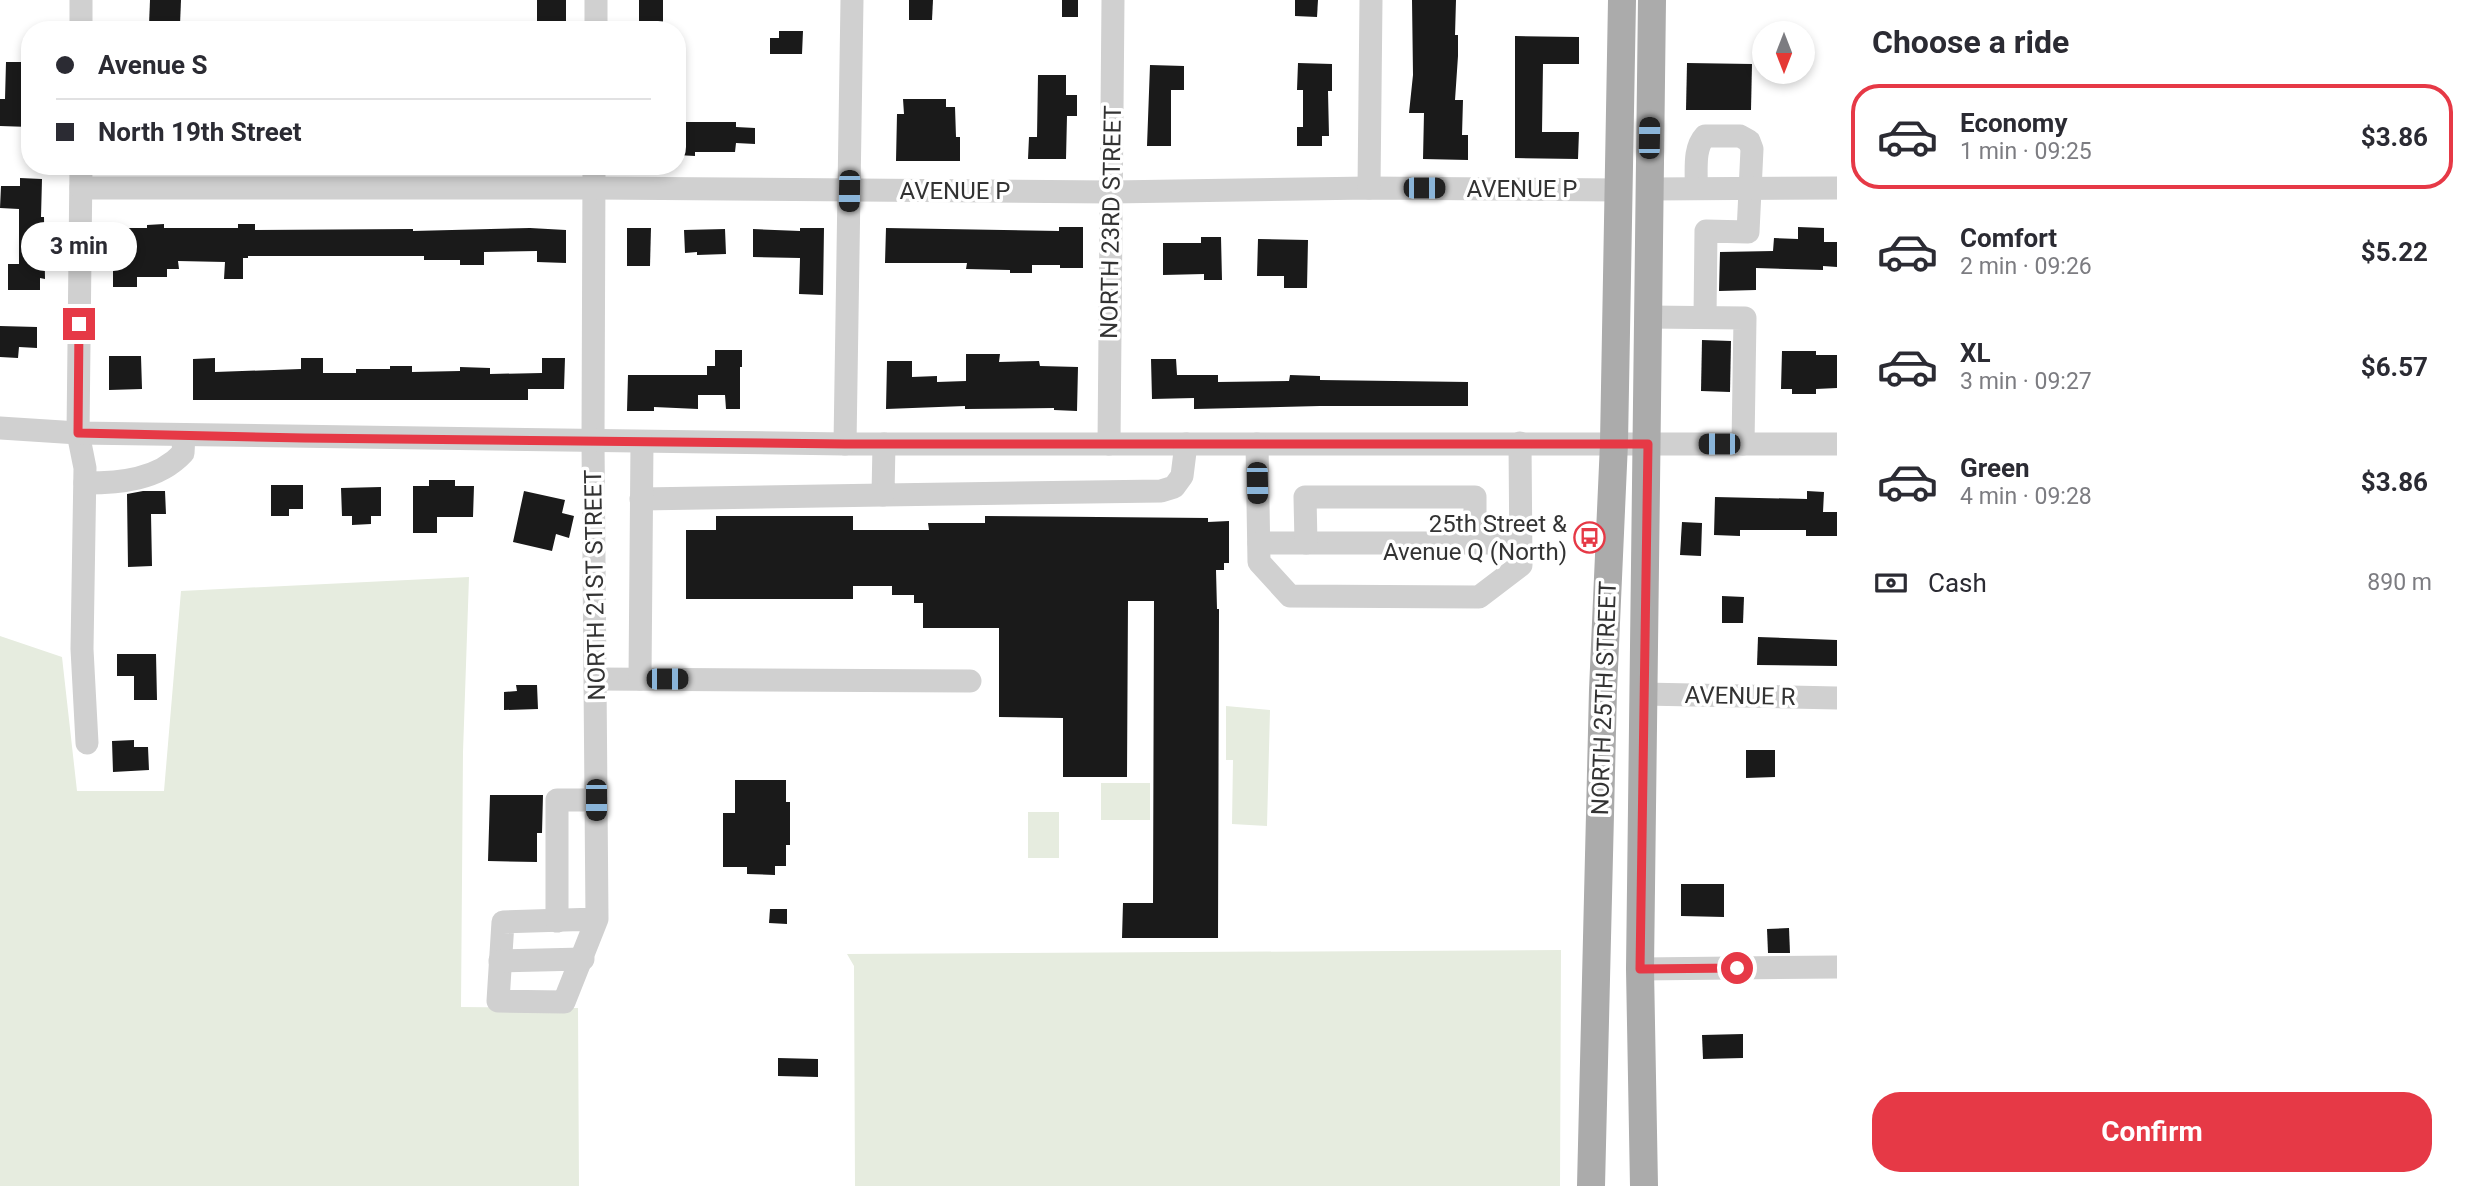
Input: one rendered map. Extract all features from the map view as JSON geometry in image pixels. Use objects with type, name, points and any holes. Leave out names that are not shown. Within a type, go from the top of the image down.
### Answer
[{"type":"main road","name":"NORTH 25TH STREET","points":[[1591,1186],[1603,690],[1614,443],[1622,0]]},
{"type":"main road","points":[[1637,0],[1636,113],[1649,138]]},
{"type":"main road","name":"NORTH 25TH STREET","points":[[1644,1186],[1640,969],[1652,0]]},
{"type":"main road","points":[[1592,1148],[1612,1186]]},
{"type":"street","points":[[81,0],[81,21]]},
{"type":"street","points":[[596,0],[596,21]]},
{"type":"street","points":[[845,444],[852,0]]},
{"type":"street","name":"NORTH 23RD STREET","points":[[1109,444],[1113,0]]},
{"type":"street","points":[[1369,188],[1371,0]]},
{"type":"street","points":[[1696,188],[1697,151],[1705,136],[1740,136],[1749,141],[1752,149],[1748,232],[1706,231],[1705,317]]},
{"type":"street","points":[[81,177],[78,433],[85,468],[82,649],[87,743]]},
{"type":"street","name":"AVENUE P","points":[[81,177],[594,177],[849,191],[1369,188],[1619,190]]},
{"type":"street","name":"NORTH 21ST STREET","points":[[500,961],[498,1001],[564,1002],[597,919],[594,177]]},
{"type":"street","points":[[1648,189],[1837,188]]},
{"type":"street","points":[[1648,317],[1745,318],[1743,444]]},
{"type":"street","points":[[0,428],[78,433],[845,444],[1837,444]]},
{"type":"street","points":[[85,483],[107,483],[141,477],[171,466],[183,453],[184,435]]},
{"type":"street","points":[[640,679],[642,442]]},
{"type":"street","points":[[1257,444],[1259,562],[1290,596],[1479,597],[1521,565],[1520,443]]},
{"type":"street","points":[[883,495],[884,444]]},
{"type":"street","points":[[641,499],[1161,491],[1174,488],[1182,476],[1186,444]]},
{"type":"street","points":[[1306,543],[1305,497],[1475,497],[1475,543]]},
{"type":"street","points":[[1259,543],[1520,543]]},
{"type":"street","points":[[596,679],[970,681]]},
{"type":"street","name":"AVENUE R","points":[[1643,694],[1837,698]]},
{"type":"street","points":[[557,921],[557,800],[596,800]]},
{"type":"street","points":[[583,959],[500,961],[503,922],[597,919]]},
{"type":"street","points":[[1640,969],[1837,968]]},
{"type":"shaded area","points":[[469,577],[463,752],[461,1007],[578,1008],[579,1186],[0,1186],[0,636],[62,657],[77,791],[164,791],[181,591]]},
{"type":"shaded area","points":[[1226,706],[1270,710],[1267,826],[1232,824],[1233,760],[1226,760]]},
{"type":"shaded area","points":[[1101,783],[1150,783],[1150,820],[1101,820]]},
{"type":"shaded area","points":[[1028,812],[1059,812],[1059,858],[1028,858]]},
{"type":"shaded area","points":[[1561,950],[1560,1186],[855,1186],[854,966],[847,954]]},
{"type":"building","points":[[150,0],[181,0],[180,21],[149,21]]},
{"type":"building","points":[[537,0],[566,0],[566,21],[537,21]]},
{"type":"building","points":[[639,0],[663,0],[663,21],[639,21]]},
{"type":"building","points":[[909,0],[933,0],[932,20],[909,20]]},
{"type":"building","points":[[1062,0],[1078,0],[1078,17],[1062,17]]},
{"type":"building","points":[[1295,0],[1318,0],[1317,17],[1295,16]]},
{"type":"building","points":[[1412,0],[1456,0],[1455,35],[1458,35],[1458,56],[1455,100],[1463,100],[1462,135],[1468,135],[1468,160],[1423,159],[1424,113],[1409,113],[1413,75]]},
{"type":"building","points":[[779,31],[803,31],[802,54],[770,54],[770,38],[779,38]]},
{"type":"building","points":[[1515,36],[1579,37],[1579,64],[1543,64],[1542,132],[1579,132],[1578,159],[1515,158]]},
{"type":"building","points":[[6,62],[21,62],[21,127],[0,126],[0,99],[5,99]]},
{"type":"building","points":[[1298,63],[1332,64],[1332,91],[1328,91],[1329,136],[1322,136],[1322,146],[1297,146],[1297,127],[1303,127],[1303,90],[1297,90]]},
{"type":"building","points":[[1687,63],[1752,64],[1751,110],[1686,110]]},
{"type":"building","points":[[1150,65],[1184,66],[1184,90],[1171,90],[1171,146],[1147,146]]},
{"type":"building","points":[[1038,75],[1066,75],[1066,95],[1077,95],[1077,116],[1067,116],[1066,159],[1028,159],[1029,137],[1037,137]]},
{"type":"building","points":[[903,99],[946,99],[946,107],[955,107],[956,137],[960,137],[960,161],[896,161],[897,114],[904,114]]},
{"type":"building","points":[[686,122],[736,122],[736,127],[755,128],[755,144],[736,143],[735,152],[695,152],[695,156],[686,156]]},
{"type":"building","points":[[20,178],[42,179],[41,217],[44,217],[45,279],[40,278],[40,290],[8,290],[8,264],[19,264],[19,209],[0,208],[1,186],[20,186]]},
{"type":"building","points":[[164,224],[164,228],[238,228],[238,224],[255,224],[255,230],[566,230],[566,263],[537,262],[537,251],[484,252],[484,265],[460,265],[460,260],[424,260],[424,256],[248,256],[243,258],[243,279],[224,279],[225,262],[178,261],[179,269],[167,269],[167,277],[137,277],[137,287],[113,287],[113,228],[147,228],[147,225]]},
{"type":"building","points":[[1059,227],[1083,227],[1083,268],[1032,265],[1032,273],[1010,273],[1010,270],[966,269],[967,263],[885,263],[886,228],[1059,231]]},
{"type":"building","points":[[1798,227],[1824,228],[1824,242],[1837,242],[1837,267],[1823,266],[1823,270],[1756,268],[1756,290],[1719,291],[1720,252],[1773,251],[1774,238],[1798,239]]},
{"type":"building","points":[[627,228],[651,228],[650,266],[627,266]]},
{"type":"building","points":[[800,228],[824,228],[823,295],[799,294],[800,258],[753,257],[753,229],[800,231]]},
{"type":"building","points":[[725,229],[726,254],[685,253],[684,230]]},
{"type":"building","points":[[1201,237],[1221,237],[1222,280],[1204,280],[1204,274],[1163,275],[1163,243],[1201,243]]},
{"type":"building","points":[[1258,239],[1308,240],[1307,288],[1284,288],[1284,276],[1257,276]]},
{"type":"building","points":[[0,326],[37,327],[37,348],[19,347],[18,358],[0,357]]},
{"type":"building","points":[[1702,340],[1731,341],[1730,392],[1701,391]]},
{"type":"building","points":[[715,350],[742,350],[740,409],[726,409],[725,395],[698,395],[698,409],[654,407],[654,411],[627,411],[628,375],[707,375],[707,366],[715,366]]},
{"type":"building","points":[[1782,351],[1816,351],[1816,355],[1837,355],[1837,388],[1816,389],[1816,394],[1792,394],[1792,389],[1781,389]]},
{"type":"building","points":[[966,354],[1000,354],[999,362],[1039,361],[1040,366],[1078,367],[1077,411],[1054,408],[965,409],[965,406],[886,409],[887,361],[912,361],[912,377],[937,376],[937,382],[966,381]]},
{"type":"building","points":[[109,356],[141,356],[142,389],[109,390]]},
{"type":"building","points":[[215,358],[215,372],[301,369],[301,358],[323,358],[323,373],[356,373],[356,369],[412,366],[412,372],[460,371],[460,367],[490,368],[490,374],[542,373],[542,358],[565,358],[564,389],[528,389],[528,400],[193,400],[193,359]]},
{"type":"building","points":[[1151,359],[1176,359],[1177,375],[1218,375],[1218,382],[1289,381],[1290,375],[1320,376],[1320,380],[1468,382],[1468,406],[1194,409],[1194,398],[1152,399]]},
{"type":"building","points":[[429,480],[455,480],[455,486],[474,486],[473,517],[437,517],[437,533],[413,533],[413,486],[429,486]]},
{"type":"building","points":[[271,485],[303,485],[303,509],[289,509],[289,516],[271,516]]},
{"type":"building","points":[[381,487],[381,516],[371,516],[371,524],[352,525],[352,516],[342,516],[341,488]]},
{"type":"building","points":[[165,491],[166,514],[151,514],[152,566],[128,567],[127,494]]},
{"type":"building","points":[[524,491],[565,500],[562,513],[574,516],[569,538],[556,534],[552,551],[513,542]]},
{"type":"building","points":[[1807,491],[1824,492],[1823,512],[1837,512],[1837,536],[1806,536],[1806,530],[1740,530],[1740,536],[1714,535],[1715,497],[1807,499]]},
{"type":"building","points":[[716,516],[853,516],[853,530],[929,530],[928,523],[985,523],[985,516],[1208,518],[1208,522],[1229,521],[1229,563],[1224,563],[1224,570],[1216,570],[1219,609],[1218,938],[1122,938],[1123,903],[1153,903],[1154,601],[1128,601],[1127,777],[1063,777],[1063,718],[999,717],[999,628],[923,628],[923,603],[914,603],[914,595],[892,595],[892,586],[853,586],[853,599],[686,599],[686,530],[716,530]]},
{"type":"building","points":[[1682,522],[1702,523],[1701,556],[1680,555]]},
{"type":"building","points":[[1722,596],[1744,597],[1743,623],[1722,623]]},
{"type":"building","points":[[1758,637],[1837,640],[1837,666],[1757,665]]},
{"type":"building","points":[[117,654],[156,654],[157,700],[134,700],[134,676],[117,676]]},
{"type":"building","points":[[516,685],[537,685],[538,709],[504,710],[504,692],[517,691]]},
{"type":"building","points":[[134,740],[134,747],[148,747],[149,770],[113,772],[112,741]]},
{"type":"building","points":[[1746,750],[1775,750],[1775,777],[1746,778]]},
{"type":"building","points":[[735,780],[786,780],[786,802],[790,802],[790,845],[786,845],[786,866],[775,866],[775,875],[747,874],[747,867],[723,867],[723,813],[735,813]]},
{"type":"building","points":[[490,795],[543,795],[542,833],[537,833],[537,862],[488,861]]},
{"type":"building","points":[[1681,884],[1724,884],[1724,917],[1681,916]]},
{"type":"building","points":[[770,909],[787,909],[787,924],[769,923]]},
{"type":"building","points":[[1789,928],[1790,953],[1768,953],[1767,929]]},
{"type":"building","points":[[1743,1034],[1743,1058],[1703,1059],[1702,1035]]},
{"type":"building","points":[[778,1058],[818,1059],[818,1077],[778,1076]]},
{"type":"place","name":"25th Street & Avenue Q (North)","points":[[1590,538]]},
{"type":"route","points":[[79,324],[78,433],[845,444],[1648,444],[1640,969],[1737,968]]}]
